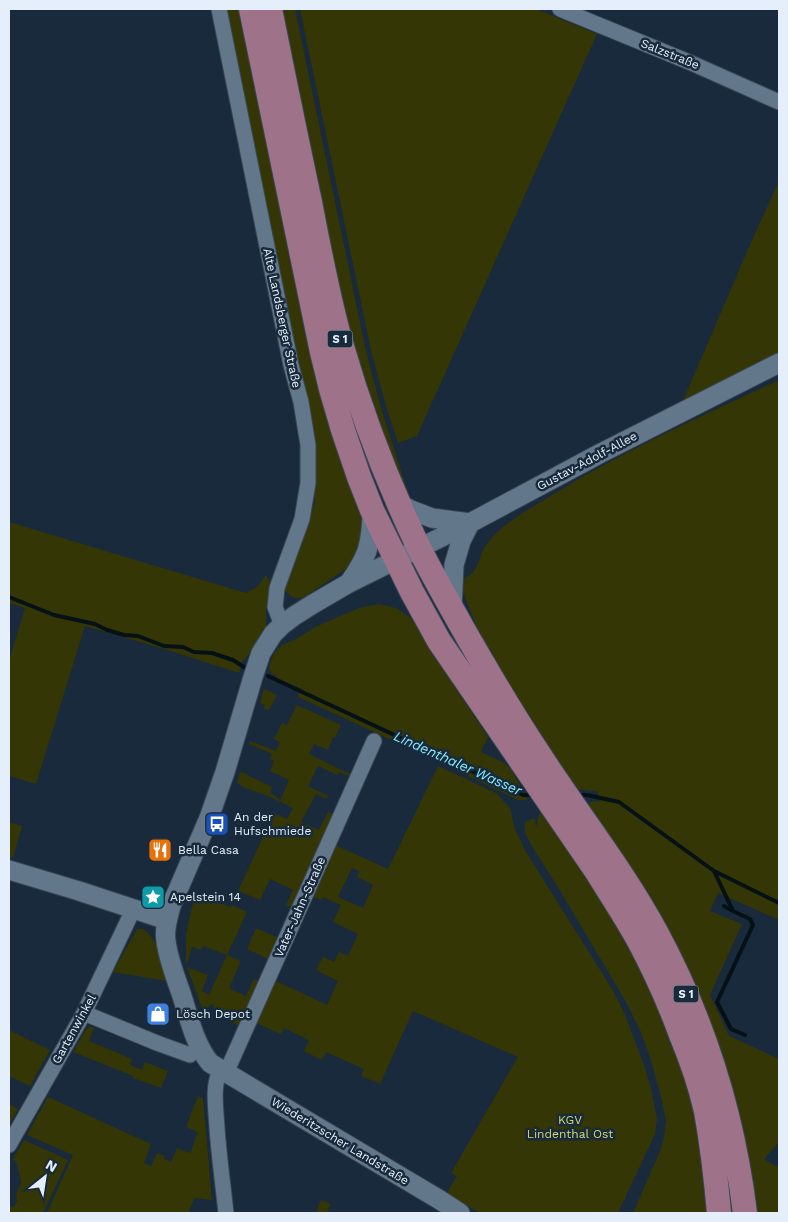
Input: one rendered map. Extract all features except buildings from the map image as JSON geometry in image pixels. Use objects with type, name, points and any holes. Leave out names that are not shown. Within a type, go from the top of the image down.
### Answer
[{"type":"main road","name":"S 1","points":[[251,9],[324,362],[343,430],[372,510],[438,641],[555,795],[613,862],[642,908],[672,963],[709,1053],[724,1105],[745,1213]]},
{"type":"main road","name":"S 1","points":[[270,9],[329,297],[342,345],[374,441],[398,503],[419,548],[488,673],[537,751],[555,795],[597,872],[639,940],[672,1010],[691,1059],[705,1109],[719,1213]]},
{"type":"street","name":"Alte Landsberger Straße","points":[[219,9],[291,365],[301,402],[308,445],[308,483],[302,519],[277,588],[275,607],[282,625]]},
{"type":"street","name":"Salzstraße","points":[[560,9],[689,62],[779,102]]},
{"type":"street","name":"Gustav-Adolf-Allee","points":[[396,560],[779,363]]},
{"type":"street","points":[[398,503],[432,518],[470,523],[461,541],[454,565],[452,609]]},
{"type":"street","points":[[349,583],[367,552],[372,510]]},
{"type":"street","points":[[226,1213],[215,1098],[215,1084],[223,1072],[210,1063],[202,1053],[191,1027],[170,961],[166,939],[167,920],[171,906],[211,812],[255,671],[266,643],[282,625],[294,616],[349,583],[396,560]]},
{"type":"street","name":"Vater-Jahn-Straße","points":[[223,1072],[374,741]]},
{"type":"street","points":[[9,870],[167,920]]},
{"type":"street","name":"Gartenwinkel","points":[[9,1145],[84,1013],[133,910]]},
{"type":"street","points":[[84,1013],[190,1056]]},
{"type":"street","name":"Wiederitzscher Landstraße","points":[[223,1072],[460,1213]]},
{"type":"green space","points":[[227,9],[244,9],[333,435],[366,536],[353,564],[303,598],[292,597],[285,590],[288,573],[315,503]]},
{"type":"green space","points":[[278,9],[295,9],[366,351],[381,408],[408,495],[401,489],[348,339]]},
{"type":"green space","points":[[300,9],[536,9],[597,34],[417,436],[398,443],[371,351]]},
{"type":"green space","points":[[779,181],[779,354],[682,403],[752,240]]},
{"type":"green space","points":[[779,380],[779,920],[718,893],[710,911],[742,924],[710,995],[729,1036],[779,1059],[779,1142],[764,1159],[779,1168],[779,1213],[755,1213],[585,806],[593,801],[600,802],[597,791],[571,789],[489,657],[462,590],[461,580],[475,569],[483,550],[492,537],[506,524],[523,513],[607,463]]},
{"type":"green space","points":[[9,522],[246,593],[257,587],[266,575],[271,583],[266,606],[266,628],[242,662],[239,673],[85,626],[36,784],[9,776],[9,661],[25,608],[9,603]]},
{"type":"green space","points":[[379,604],[396,608],[411,618],[488,737],[481,752],[500,761],[509,768],[524,791],[527,800],[518,800],[298,697],[302,689],[277,678],[277,676],[271,673],[269,667],[274,653],[282,645],[315,627],[359,608]]},
{"type":"green space","points":[[264,689],[277,695],[269,710],[263,709],[265,705],[260,703]]},
{"type":"green space","points":[[297,705],[341,725],[335,738],[333,737],[328,750],[314,744],[309,754],[352,775],[351,777],[339,772],[337,775],[318,766],[308,786],[328,796],[327,799],[316,794],[301,822],[319,830],[328,812],[333,814],[292,907],[286,905],[293,890],[270,879],[260,900],[238,891],[274,813],[287,819],[293,808],[237,783],[240,772],[247,774],[272,787],[270,793],[280,801],[289,780],[270,771],[274,761],[270,759],[272,754],[249,744],[250,741],[276,751],[280,742],[274,739],[282,723],[287,725]]},
{"type":"green space","name":"KGV Lindenthal Ost","points":[[438,766],[496,793],[510,808],[515,829],[526,852],[614,992],[626,1017],[651,1088],[657,1119],[655,1134],[618,1213],[480,1213],[446,1194],[457,1176],[451,1173],[518,1057],[413,1011],[380,1084],[361,1076],[364,1069],[326,1052],[322,1060],[304,1051],[309,1040],[284,1028],[281,1034],[256,1023],[276,981],[327,1005],[338,981],[316,970],[323,957],[334,962],[339,952],[348,956],[358,934],[333,922],[341,905],[323,897],[321,900],[311,896],[335,845],[388,869]],"holes":[[[352,868],[359,871],[357,877],[373,885],[363,908],[338,897]]]},
{"type":"green space","points":[[532,798],[538,798],[638,954],[694,1095],[712,1213],[633,1213],[664,1138],[666,1120],[661,1097],[650,1057],[640,1030],[626,1002],[525,833],[525,822],[535,819],[536,828],[540,810]]},
{"type":"green space","points":[[9,822],[22,826],[13,858],[9,857]]},
{"type":"green space","points":[[195,894],[230,907],[232,905],[247,912],[227,955],[203,946],[201,950],[192,947],[186,963],[186,934]]},
{"type":"green space","points":[[256,928],[279,938],[270,960],[247,949]]},
{"type":"green space","points":[[137,929],[143,929],[153,939],[159,952],[167,981],[113,972]]},
{"type":"green space","points":[[227,955],[241,961],[229,988],[246,996],[254,979],[261,982],[241,1027],[220,1017],[212,1004],[203,1011],[187,967],[208,975],[202,991],[209,995]]},
{"type":"green space","points":[[90,1026],[94,1028],[89,1041],[130,1058],[132,1060],[130,1065],[142,1070],[145,1062],[168,1071],[161,1088],[73,1052],[86,1029]]},
{"type":"green space","points":[[9,1030],[50,1050],[30,1086],[9,1076]]},
{"type":"green space","points":[[198,1096],[203,1098],[212,1200],[195,1198],[188,1213],[47,1213],[73,1155],[27,1135],[48,1097],[151,1144],[144,1163],[151,1166],[157,1153],[165,1156],[164,1159],[171,1162],[177,1148],[190,1153],[198,1132],[186,1127]]},
{"type":"green space","points":[[9,1104],[18,1109],[9,1125]]},
{"type":"green space","points":[[24,1140],[68,1160],[43,1213],[9,1213],[9,1202],[10,1206],[14,1207],[17,1201],[16,1194],[21,1183],[17,1163],[13,1159]]},
{"type":"green space","points":[[321,1200],[331,1204],[327,1210],[332,1213],[316,1213]]},
{"type":"waterway","name":"Lindenthaler Wasser","points":[[9,597],[54,615],[95,624],[124,635],[138,636],[164,646],[183,647],[194,652],[212,653],[233,660],[247,669]]},
{"type":"waterway","name":"Lindenthaler Wasser","points":[[268,676],[523,795],[534,795]]},
{"type":"waterway","name":"Lindenthaler Wasser","points":[[576,795],[587,795],[619,802],[714,871],[779,903]]},
{"type":"waterway","points":[[714,871],[733,911],[750,919],[753,925],[717,1002],[731,1029],[745,1035]]},
{"type":"waterway","points":[[724,906],[733,911]]},
{"type":"place","name":"An der Hufschmiede","points":[[217,824]]},
{"type":"place","name":"Bella Casa","points":[[160,850]]},
{"type":"place","name":"Apelstein 14","points":[[153,897]]},
{"type":"place","name":"Lösch Depot","points":[[158,1014]]}]
